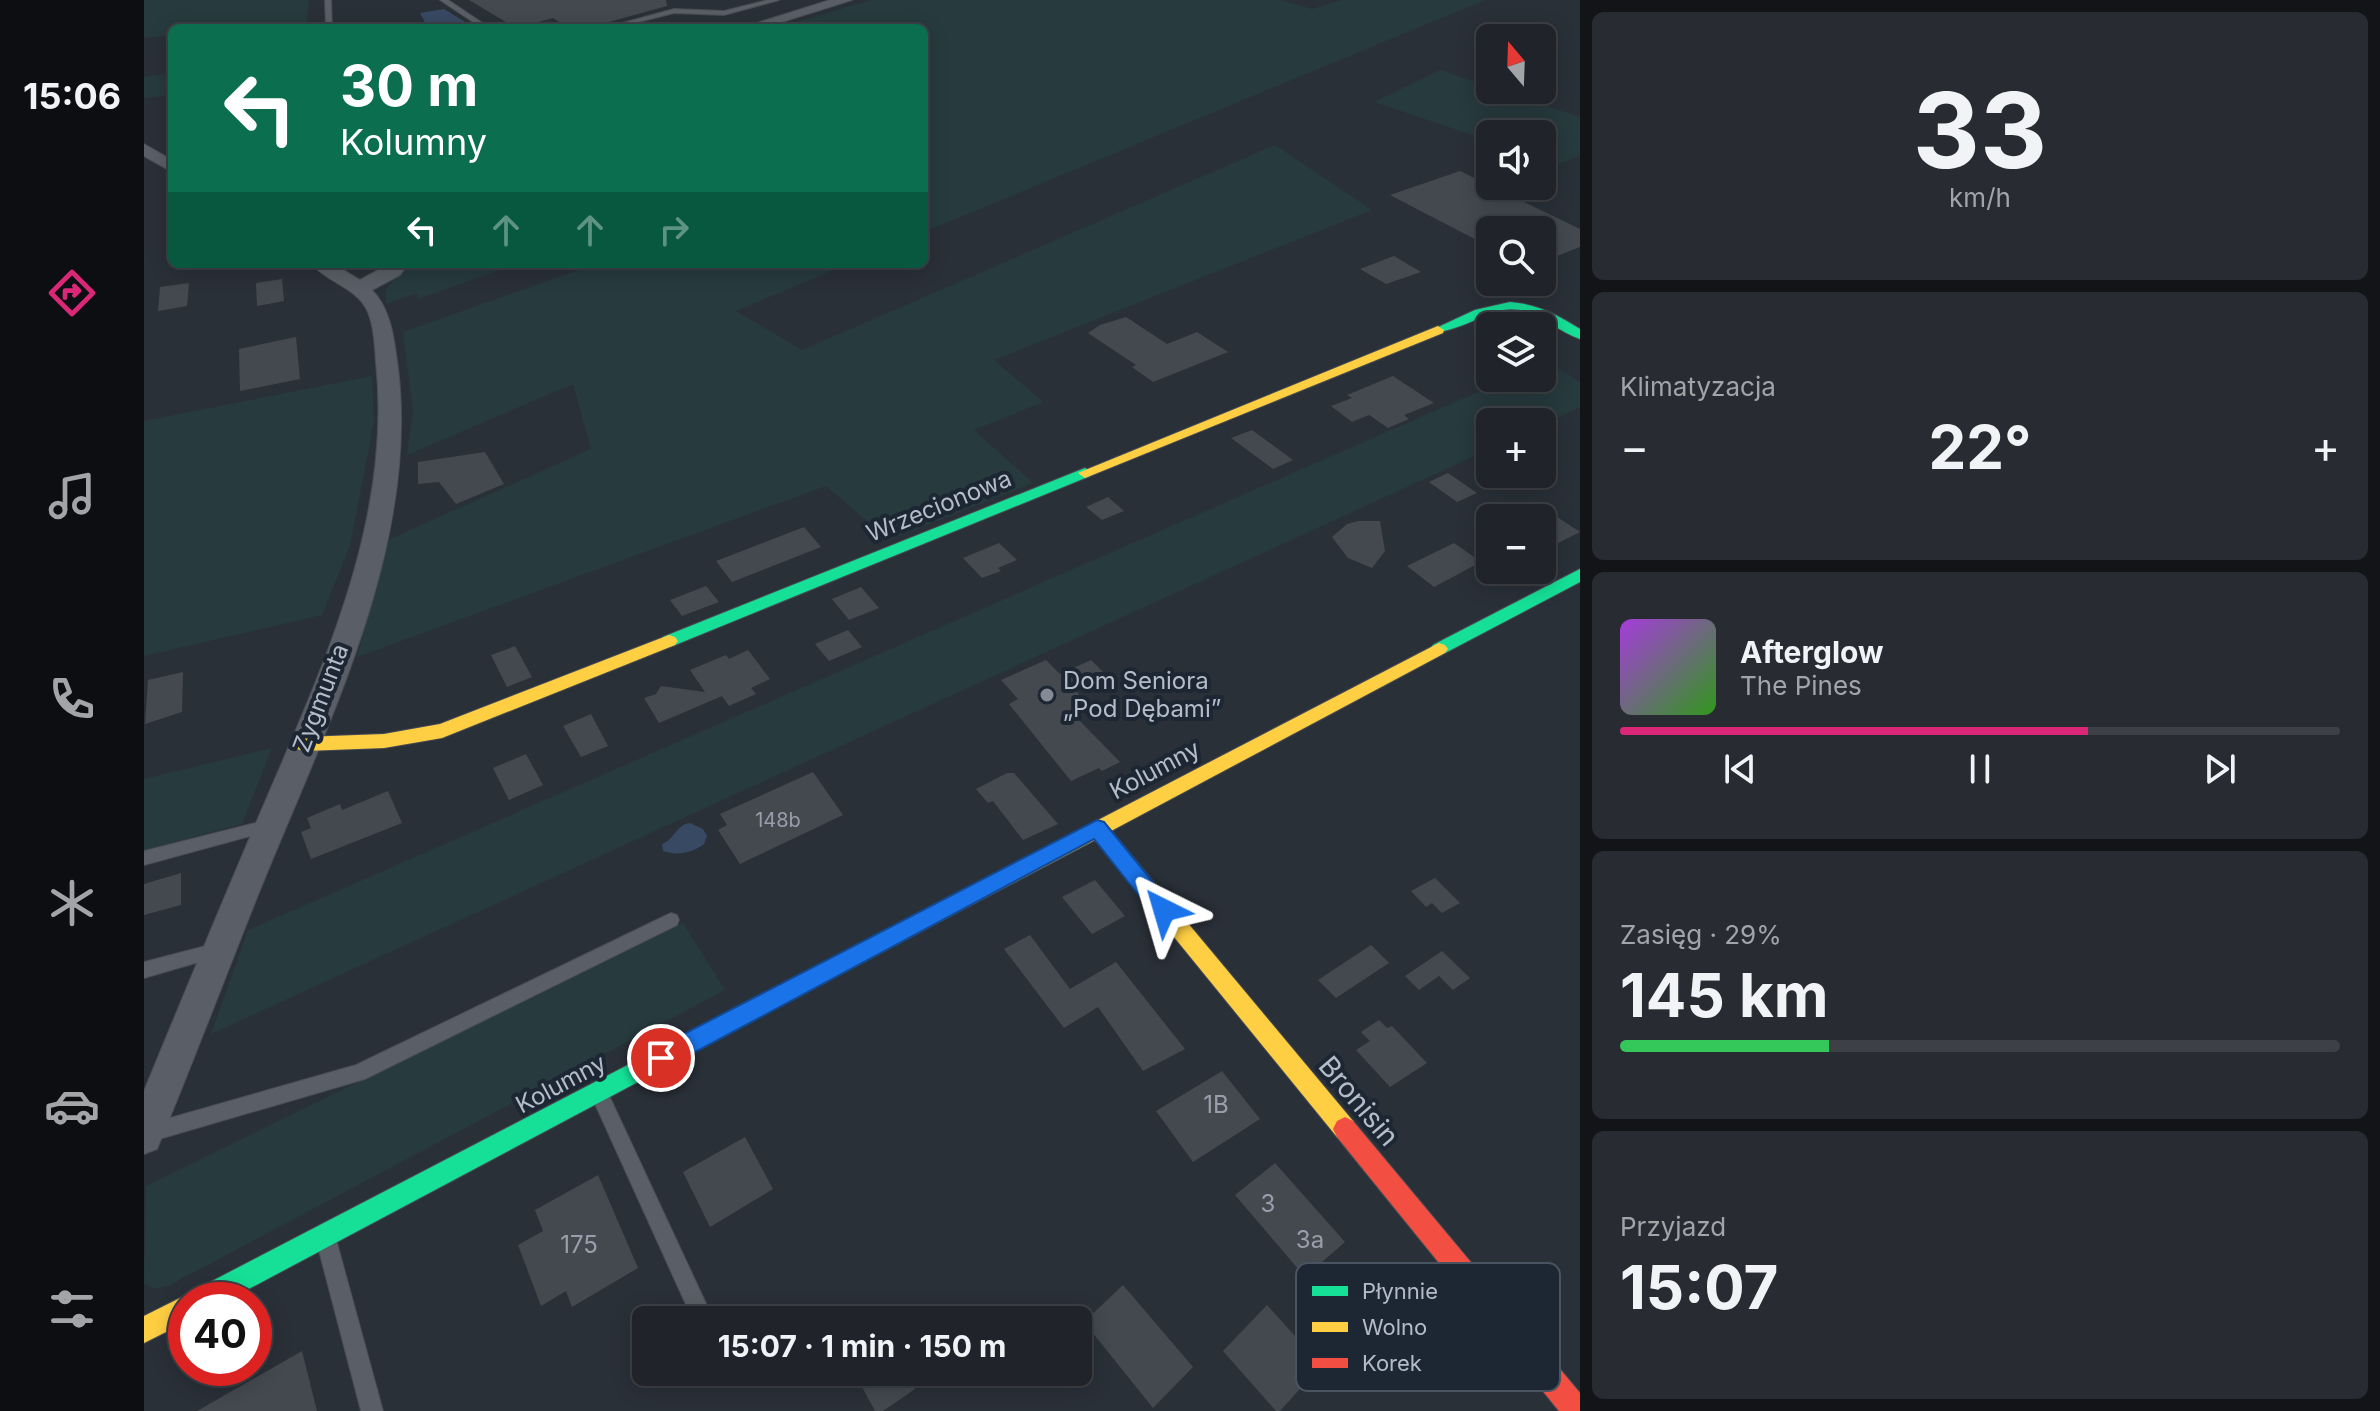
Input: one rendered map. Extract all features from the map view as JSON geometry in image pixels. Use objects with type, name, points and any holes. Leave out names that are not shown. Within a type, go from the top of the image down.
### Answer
[{"type":"street","points":[[762,24],[845,0]]},
{"type":"street","points":[[144,149],[168,164]]},
{"type":"street","name":"Zygmunta","points":[[144,1135],[304,744],[356,610],[373,545],[391,436],[389,364],[374,306],[358,289],[327,268]]},
{"type":"street","points":[[358,289],[396,268]]},
{"type":"street","name":"Wrzecionowa","points":[[304,744],[353,744],[417,738],[462,725],[1500,305],[1519,303],[1534,306],[1580,335]]},
{"type":"street","name":"Kolumny","points":[[236,1282],[1580,575]]},
{"type":"street","name":"Bronisin","points":[[1097,828],[1455,1263]]},
{"type":"street","points":[[144,1330],[168,1317]]},
{"type":"street","name":"Bronisin","points":[[1560,1390],[1577,1411]]},
{"type":"lane","points":[[328,0],[329,24]]},
{"type":"lane","points":[[443,0],[481,24]]},
{"type":"lane","points":[[623,24],[674,11],[736,11],[776,0]]},
{"type":"lane","points":[[144,858],[271,825]]},
{"type":"lane","points":[[144,1135],[359,1073],[671,920]]},
{"type":"lane","points":[[144,970],[220,949]]},
{"type":"lane","points":[[598,1091],[697,1306]]},
{"type":"lane","points":[[324,1235],[372,1411]]},
{"type":"green space","points":[[144,0],[309,0],[306,24],[168,24],[168,36],[144,38]]},
{"type":"green space","points":[[871,0],[1281,0],[1312,9],[1342,0],[1485,0],[928,230],[928,24],[790,24]]},
{"type":"green space","points":[[1440,70],[1476,82],[1476,104],[1541,104],[1580,117],[1580,156],[1556,163],[1556,120],[1476,120],[1476,136],[1374,102]]},
{"type":"green space","points":[[168,73],[168,95],[144,98],[144,77]]},
{"type":"green space","points":[[1275,145],[1372,210],[994,360],[1043,402],[974,430],[1033,483],[889,540],[826,486],[357,657],[388,540],[591,449],[573,384],[407,455],[413,410],[403,332],[584,268],[838,268],[736,311],[802,350]]},
{"type":"green space","points":[[405,268],[505,268],[418,299],[417,293],[386,304],[386,289]]},
{"type":"green space","points":[[1556,367],[1580,382],[1580,407],[1556,418],[1556,408],[1476,408],[1476,455],[211,1034],[248,930],[1478,392],[1556,392]]},
{"type":"green space","points":[[372,376],[374,421],[350,546],[322,615],[144,656],[144,421]]},
{"type":"green space","points":[[272,748],[242,824],[144,850],[144,779]]},
{"type":"green space","points":[[683,923],[725,990],[176,1282],[168,1282],[168,1286],[155,1289],[144,1284],[146,1186]]},
{"type":"water","points":[[444,9],[468,24],[426,24],[420,13]]},
{"type":"water","points":[[690,823],[703,829],[707,836],[704,844],[684,853],[663,851],[662,844]]},
{"type":"building","points":[[469,0],[666,0],[667,6],[602,24],[563,24],[553,18],[531,24],[509,24]]},
{"type":"building","points":[[1460,171],[1476,179],[1476,200],[1520,200],[1553,216],[1476,216],[1476,240],[1390,195]]},
{"type":"building","points":[[1556,217],[1580,229],[1580,247],[1556,256]]},
{"type":"building","points":[[1394,256],[1421,272],[1386,284],[1360,269]]},
{"type":"building","points":[[282,279],[284,301],[257,306],[256,283]]},
{"type":"building","points":[[189,283],[187,306],[158,311],[160,287]]},
{"type":"building","points":[[1126,317],[1167,344],[1197,332],[1228,352],[1153,382],[1132,367],[1136,365],[1088,333],[1100,325]]},
{"type":"building","points":[[296,337],[300,379],[240,391],[239,349]]},
{"type":"building","points":[[1393,376],[1434,403],[1404,415],[1409,419],[1388,428],[1369,415],[1352,422],[1331,406],[1352,398],[1347,395]]},
{"type":"building","points":[[1252,430],[1293,460],[1273,469],[1231,438]]},
{"type":"building","points":[[485,452],[504,484],[456,504],[439,482],[418,484],[418,462]]},
{"type":"building","points":[[1448,473],[1477,493],[1457,502],[1429,482]]},
{"type":"building","points":[[1108,497],[1124,511],[1102,520],[1086,507]]},
{"type":"building","points":[[1556,516],[1580,532],[1556,544]]},
{"type":"building","points":[[1380,521],[1385,551],[1372,568],[1348,558],[1332,537],[1347,524]]},
{"type":"building","points":[[804,527],[821,547],[732,582],[716,561]]},
{"type":"building","points":[[999,543],[1017,560],[998,568],[1001,571],[982,578],[963,558]]},
{"type":"building","points":[[1454,543],[1476,558],[1476,565],[1434,587],[1407,566]]},
{"type":"building","points":[[706,586],[719,602],[682,616],[670,600]]},
{"type":"building","points":[[861,587],[879,608],[849,620],[832,599]]},
{"type":"building","points":[[848,630],[862,647],[829,661],[815,644]]},
{"type":"building","points":[[515,646],[532,677],[507,687],[491,655]]},
{"type":"building","points":[[748,650],[770,679],[751,688],[756,694],[729,706],[722,696],[659,723],[644,698],[656,694],[661,686],[705,692],[690,670],[726,655],[729,659]]},
{"type":"building","points":[[1046,660],[1060,674],[1091,660],[1107,676],[1075,690],[1093,709],[1076,717],[1120,762],[1071,781],[1009,704],[1018,699],[1001,680]]},
{"type":"building","points":[[183,672],[182,712],[145,724],[148,680]]},
{"type":"building","points":[[591,714],[608,746],[581,757],[563,726]]},
{"type":"building","points":[[526,754],[543,785],[509,800],[493,768]]},
{"type":"building","points":[[813,772],[843,815],[740,864],[718,830],[727,825],[720,814]]},
{"type":"building","points":[[1007,773],[1014,773],[1058,824],[1023,840],[993,801],[988,803],[976,789]]},
{"type":"building","points":[[388,791],[402,823],[311,859],[301,832],[311,828],[307,818],[340,804],[342,810]]},
{"type":"building","points":[[181,873],[181,905],[144,915],[144,884]]},
{"type":"building","points":[[1435,878],[1460,903],[1442,913],[1432,903],[1426,907],[1411,891]]},
{"type":"building","points":[[1095,880],[1125,916],[1092,934],[1062,897]]},
{"type":"building","points":[[1030,935],[1070,989],[1116,962],[1185,1049],[1143,1071],[1098,1007],[1064,1028],[1004,949]]},
{"type":"building","points":[[1371,945],[1389,963],[1336,998],[1318,980]]},
{"type":"building","points":[[1442,951],[1470,978],[1453,990],[1439,976],[1419,990],[1405,976]]},
{"type":"building","points":[[1379,1020],[1387,1028],[1392,1026],[1427,1063],[1390,1087],[1356,1050],[1370,1041],[1361,1032]]},
{"type":"building","points":[[1222,1071],[1260,1119],[1193,1162],[1156,1111]]},
{"type":"building","points":[[745,1137],[773,1189],[710,1227],[683,1172]]},
{"type":"building","points":[[1275,1163],[1345,1242],[1321,1263],[1296,1263],[1296,1266],[1235,1195]]},
{"type":"building","points":[[598,1175],[638,1268],[572,1307],[566,1291],[541,1306],[518,1245],[543,1231],[535,1210]]},
{"type":"building","points":[[1123,1285],[1193,1367],[1153,1408],[1092,1332],[1092,1314]]},
{"type":"building","points":[[1267,1305],[1296,1335],[1298,1391],[1280,1411],[1276,1411],[1223,1351]]},
{"type":"building","points":[[302,1351],[317,1411],[197,1411],[241,1386],[272,1386],[272,1368]]},
{"type":"building","points":[[862,1386],[913,1386],[915,1389],[883,1411],[875,1411]]},
{"type":"traffic: fast","points":[[1438,330],[1480,313],[1510,306],[1540,312],[1580,335]]},
{"type":"traffic: fast","points":[[669,641],[1085,473]]},
{"type":"traffic: fast","points":[[1439,649],[1580,575]]},
{"type":"traffic: fast","points":[[236,1282],[926,919]]},
{"type":"traffic: slow","points":[[1085,473],[1438,330]]},
{"type":"traffic: slow","points":[[304,744],[384,741],[442,731],[669,641]]},
{"type":"traffic: slow","points":[[926,919],[1439,649]]},
{"type":"traffic: slow","points":[[1097,828],[1345,1129]]},
{"type":"traffic: slow","points":[[144,1330],[168,1317]]},
{"type":"traffic: jam","points":[[1345,1129],[1455,1263]]},
{"type":"traffic: jam","points":[[1560,1390],[1577,1411]]},
{"type":"place","name":"Dom Seniora „Pod Dębami”","points":[[1047,695]]},
{"type":"route","points":[[661,1058],[1097,828],[1164,910]]}]
